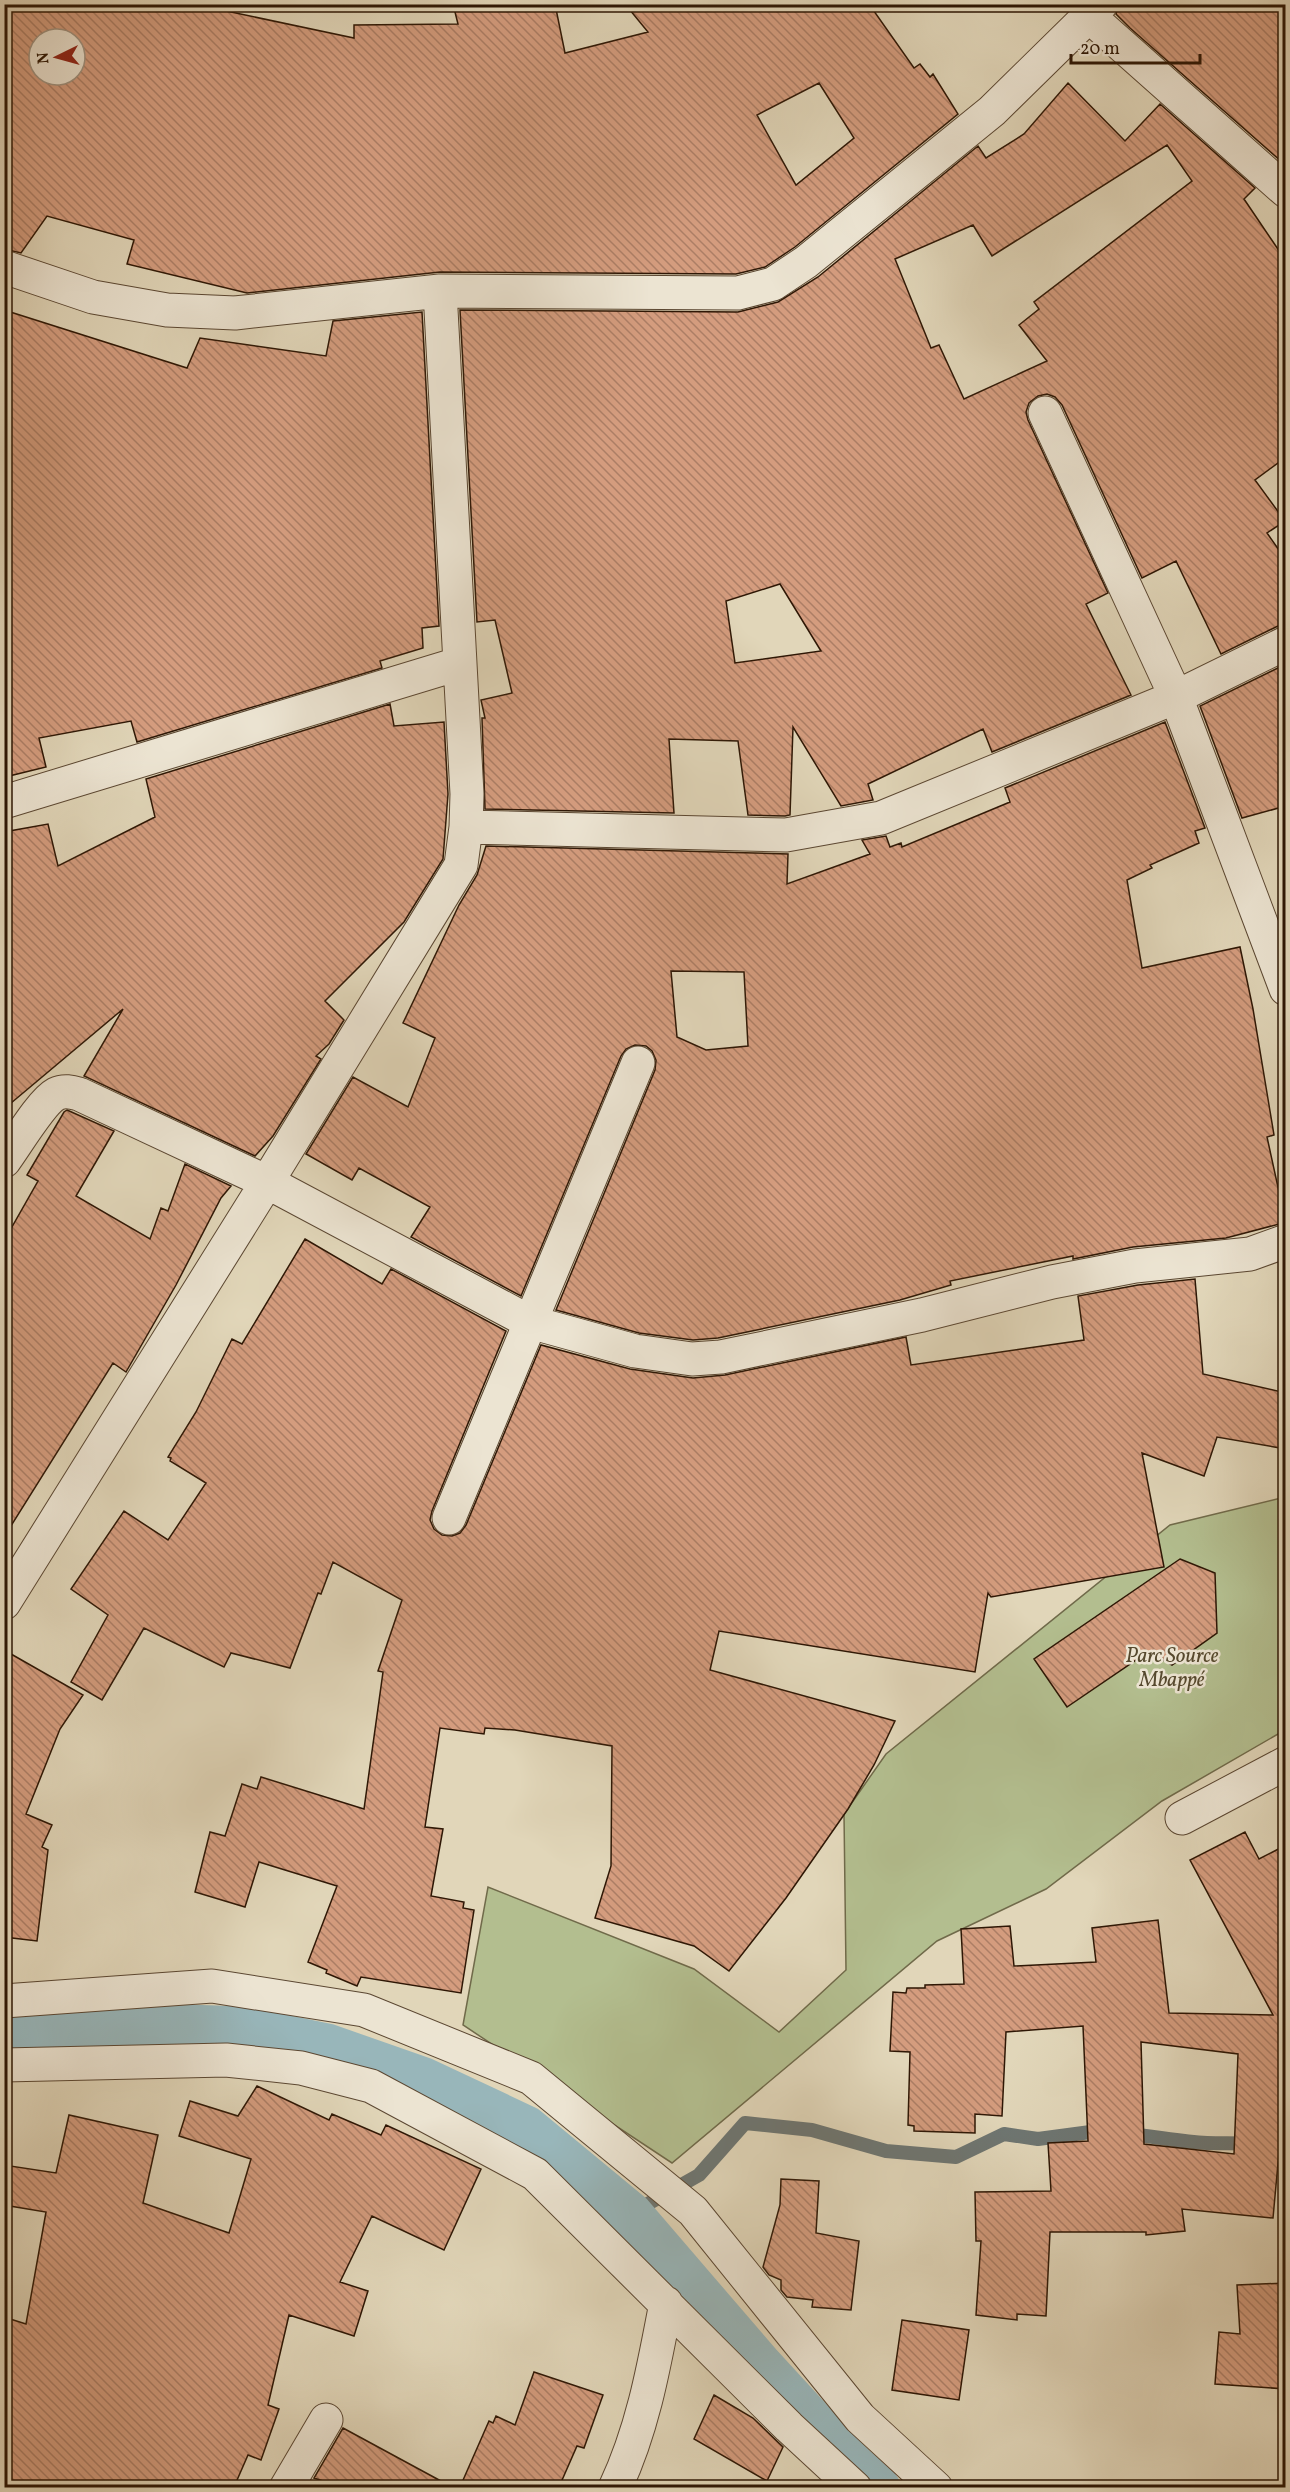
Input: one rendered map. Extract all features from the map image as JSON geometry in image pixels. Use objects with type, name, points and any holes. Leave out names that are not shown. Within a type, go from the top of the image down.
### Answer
[{"type":"street","points":[[4,267],[93,297],[167,310],[235,313],[440,291],[738,293],[773,284],[806,262],[992,111],[1096,11],[1286,191]]},
{"type":"street","points":[[4,1603],[267,1182],[461,865],[466,826],[440,291]]},
{"type":"street","points":[[1045,413],[1176,697],[1286,989]]},
{"type":"street","points":[[466,826],[786,835],[881,818],[1176,697],[1286,643]]},
{"type":"street","points":[[4,802],[458,664]]},
{"type":"street","points":[[449,1518],[638,1063]]},
{"type":"street","points":[[4,1161],[48,1101],[66,1091],[79,1094],[267,1182],[530,1322],[635,1351],[692,1359],[722,1357],[922,1315],[1052,1281],[1135,1266],[1250,1254],[1286,1240]]},
{"type":"street","points":[[1182,1818],[1286,1762]]},
{"type":"street","points":[[4,2001],[212,1986],[364,2010],[531,2078],[693,2211],[860,2418],[936,2487]]},
{"type":"street","points":[[4,2065],[226,2060],[301,2068],[371,2086],[536,2174],[789,2427],[855,2487]]},
{"type":"street","points":[[615,2487],[638,2427],[651,2384],[666,2303]]},
{"type":"street","points":[[286,2487],[326,2420]]},
{"type":"green space","name":"Parc Source Mbappé","points":[[1285,1497],[1285,1730],[1162,1801],[1046,1889],[937,1941],[672,2163],[463,2025],[488,1887],[694,1969],[779,2032],[846,1970],[844,1814],[886,1754],[1170,1525]]},
{"type":"building","points":[[4,4],[193,4],[354,38],[354,25],[458,24],[453,4],[555,4],[565,53],[648,32],[625,4],[869,4],[914,68],[920,64],[930,77],[933,74],[958,114],[795,247],[765,267],[736,274],[440,272],[247,293],[127,264],[134,240],[47,216],[21,253],[4,249]],"holes":[[[819,83],[854,138],[796,185],[757,115]]]},
{"type":"building","points":[[1119,4],[1286,4],[1286,158],[1282,162],[1130,28],[1116,14]]},
{"type":"building","points":[[1068,83],[1125,141],[1160,104],[1255,188],[1244,199],[1286,261],[1286,457],[1255,480],[1285,521],[1267,533],[1286,560],[1286,625],[1278,626],[1221,654],[1176,561],[1142,578],[1062,405],[1055,397],[1047,394],[1038,396],[1029,403],[1026,412],[1028,420],[1108,593],[1086,604],[1131,695],[992,752],[983,729],[868,784],[873,800],[841,806],[793,727],[790,815],[785,816],[748,815],[738,741],[669,739],[674,813],[485,809],[482,718],[485,718],[481,700],[512,693],[495,620],[477,622],[460,310],[738,312],[778,302],[818,277],[978,146],[986,158],[1024,134]],"holes":[[[1167,145],[1192,181],[1034,302],[1039,309],[1019,325],[1047,361],[964,399],[939,345],[931,348],[895,259],[973,225],[992,256]],[[780,584],[821,651],[735,663],[726,601]]]},
{"type":"building","points":[[4,310],[187,368],[200,338],[326,356],[333,321],[422,312],[439,626],[422,628],[423,648],[380,661],[382,668],[137,742],[131,721],[39,738],[46,767],[9,776],[4,756]]},
{"type":"building","points":[[1286,664],[1286,806],[1242,818],[1200,706]]},
{"type":"building","points":[[390,704],[394,726],[444,722],[448,794],[443,859],[404,922],[325,1001],[344,1020],[329,1044],[316,1056],[321,1059],[273,1136],[255,1156],[84,1076],[123,1009],[4,1109],[4,832],[48,824],[58,866],[155,817],[146,779]]},
{"type":"building","points":[[1165,722],[1205,828],[1195,831],[1199,843],[1150,865],[1152,868],[1127,880],[1142,968],[1240,947],[1274,1135],[1267,1137],[1283,1210],[1283,1223],[1226,1238],[1133,1247],[1073,1259],[1073,1256],[950,1281],[951,1285],[900,1300],[718,1338],[693,1340],[639,1333],[556,1310],[655,1070],[656,1060],[652,1051],[646,1046],[635,1045],[626,1049],[621,1056],[521,1296],[411,1237],[430,1207],[359,1168],[352,1180],[306,1154],[353,1077],[408,1107],[435,1038],[403,1023],[459,905],[477,875],[486,846],[788,854],[787,884],[870,854],[862,840],[886,836],[890,847],[901,843],[902,847],[1010,802],[1005,788]],"holes":[[[671,971],[744,972],[748,1046],[706,1050],[677,1037]]]},
{"type":"building","points":[[67,1110],[114,1131],[76,1196],[150,1239],[161,1208],[168,1211],[185,1164],[231,1186],[221,1198],[176,1285],[126,1372],[113,1363],[4,1537],[4,1241],[38,1181],[27,1175]]},
{"type":"building","points":[[305,1239],[382,1284],[391,1269],[506,1331],[432,1511],[430,1520],[434,1529],[442,1535],[452,1536],[460,1533],[466,1525],[541,1345],[630,1369],[693,1378],[725,1375],[906,1337],[911,1365],[1084,1340],[1078,1296],[1138,1285],[1195,1279],[1203,1374],[1286,1393],[1286,1449],[1217,1437],[1204,1476],[1142,1453],[1164,1567],[991,1597],[988,1593],[975,1672],[719,1631],[710,1670],[895,1721],[874,1765],[848,1809],[786,1898],[729,1971],[694,1946],[595,1918],[611,1866],[612,1746],[515,1730],[485,1728],[484,1734],[440,1728],[425,1827],[443,1829],[431,1896],[464,1902],[463,1908],[474,1910],[461,1993],[361,1977],[357,1986],[326,1973],[327,1970],[308,1962],[337,1886],[259,1862],[245,1907],[195,1892],[210,1832],[225,1836],[242,1784],[257,1789],[261,1777],[364,1809],[383,1672],[378,1671],[402,1600],[333,1562],[321,1594],[318,1593],[290,1668],[231,1653],[224,1667],[144,1628],[102,1700],[71,1682],[108,1615],[71,1589],[124,1511],[168,1540],[206,1483],[170,1461],[171,1458],[168,1457],[196,1412],[232,1339],[242,1344]]},
{"type":"building","points":[[1180,1559],[1215,1573],[1217,1633],[1172,1665],[1148,1652],[1067,1707],[1034,1659]]},
{"type":"building","points":[[4,1650],[83,1695],[60,1729],[26,1814],[52,1825],[42,1847],[48,1850],[37,1941],[4,1937]]},
{"type":"building","points":[[1245,1832],[1259,1859],[1286,1845],[1286,2076],[1273,2218],[1182,2209],[1185,2231],[1146,2235],[1146,2232],[1050,2232],[1046,2316],[1017,2314],[1017,2320],[976,2315],[981,2241],[976,2241],[975,2192],[1051,2191],[1048,2143],[1088,2141],[1083,2026],[1006,2032],[1002,2116],[975,2114],[975,2133],[914,2131],[914,2126],[908,2125],[910,2052],[890,2051],[893,1992],[906,1993],[907,1988],[925,1988],[925,1985],[964,1984],[961,1929],[1010,1926],[1014,1966],[1096,1962],[1092,1928],[1158,1920],[1169,2013],[1273,2015],[1190,1860]],"holes":[[[1141,2042],[1238,2054],[1234,2154],[1144,2144]]]},
{"type":"building","points":[[257,2086],[329,2120],[332,2114],[381,2135],[386,2125],[481,2169],[444,2250],[372,2216],[340,2282],[368,2291],[354,2336],[289,2315],[268,2405],[279,2409],[261,2460],[248,2455],[234,2487],[4,2487],[4,2317],[26,2324],[46,2212],[4,2205],[4,2165],[56,2173],[69,2115],[158,2135],[143,2203],[229,2233],[251,2159],[179,2136],[190,2101],[238,2116]]},
{"type":"building","points":[[781,2179],[819,2181],[816,2233],[859,2241],[851,2310],[812,2307],[813,2300],[787,2297],[781,2290],[781,2280],[769,2275],[763,2267],[780,2205]]},
{"type":"building","points":[[1286,2283],[1286,2389],[1215,2384],[1219,2332],[1240,2334],[1237,2285]]},
{"type":"building","points":[[902,2320],[969,2330],[959,2400],[892,2390]]},
{"type":"building","points":[[534,2372],[603,2395],[584,2448],[577,2446],[559,2487],[460,2487],[489,2421],[493,2423],[496,2416],[515,2425]]},
{"type":"building","points":[[714,2395],[753,2418],[783,2447],[767,2481],[694,2439]]},
{"type":"building","points":[[343,2428],[452,2487],[341,2487],[314,2478]]},
{"type":"waterway","points":[[4,2030],[159,2026],[244,2029],[327,2046],[424,2080],[526,2128],[630,2214],[759,2364],[850,2463],[878,2488]]},
{"type":"waterway","points":[[630,2214],[699,2175],[745,2123],[812,2130],[886,2151],[956,2157],[1004,2134],[1038,2139],[1105,2132]]},
{"type":"waterway","points":[[1127,2134],[1197,2142],[1255,2144],[1286,2151]]}]
